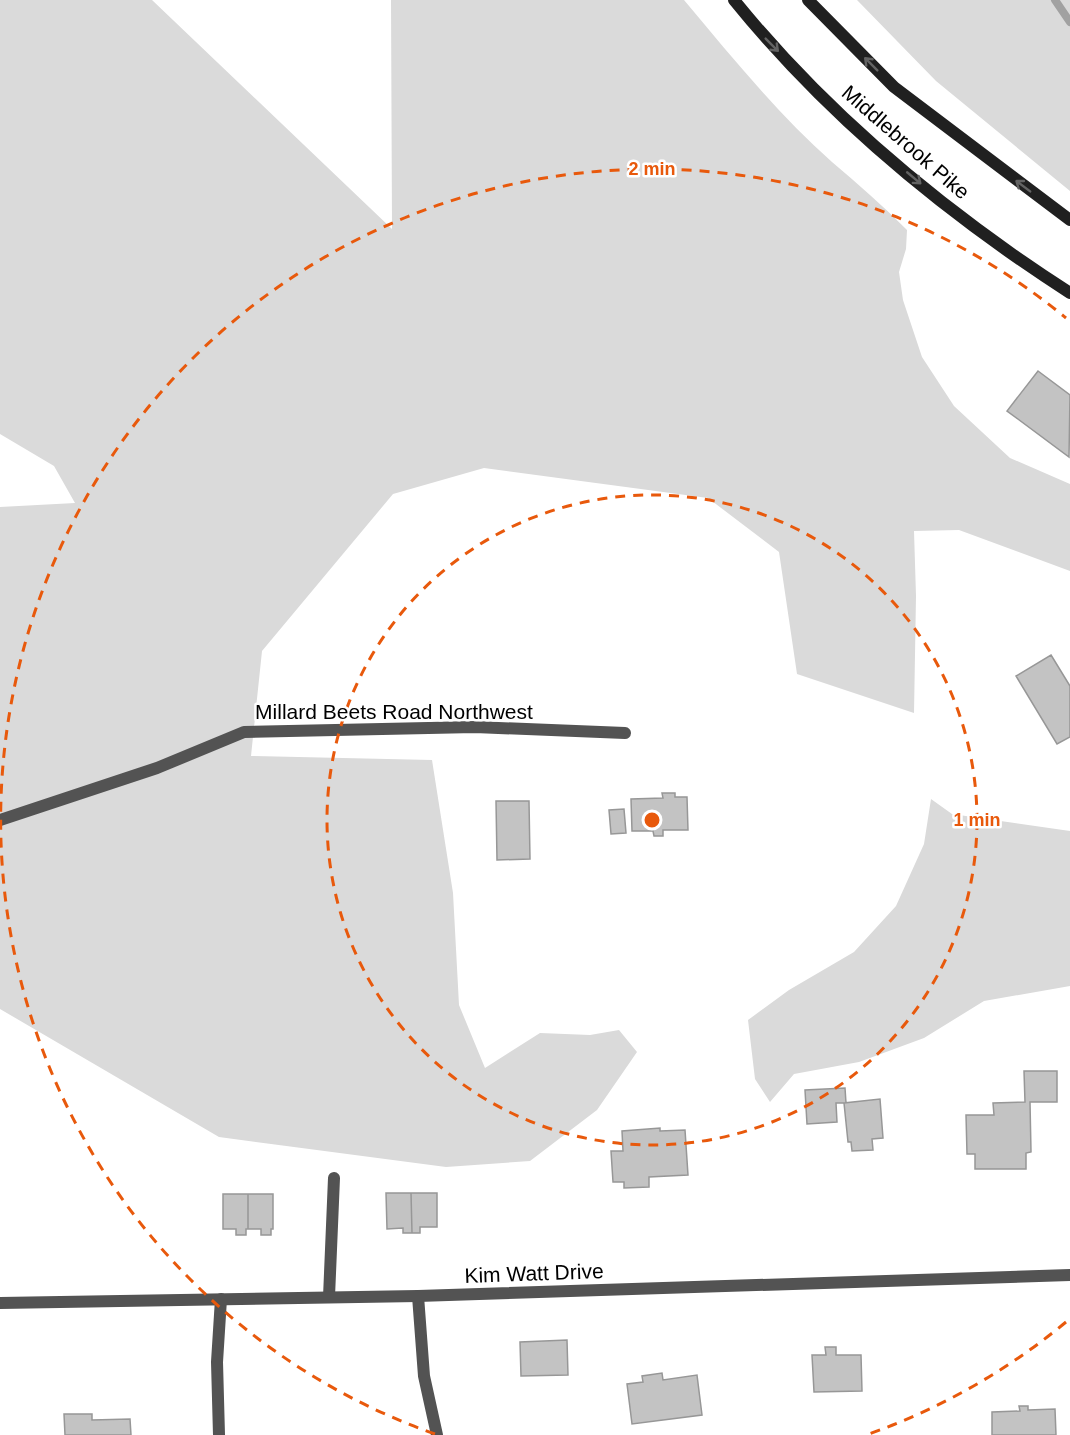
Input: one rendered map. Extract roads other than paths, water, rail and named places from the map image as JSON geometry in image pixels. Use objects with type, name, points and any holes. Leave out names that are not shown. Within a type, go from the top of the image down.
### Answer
[{"type":"main road","name":"Middlebrook Pike","points":[[734,0],[765,38],[856,130],[952,209],[1070,293]]},
{"type":"main road","name":"Middlebrook Pike","points":[[808,0],[894,87],[1070,220]]},
{"type":"street","name":"Millard Beets Road Northwest","points":[[0,820],[157,768],[244,732],[475,727],[625,733]]},
{"type":"street","points":[[329,1297],[334,1178]]},
{"type":"street","name":"Kim Watt Drive","points":[[0,1303],[418,1296],[1070,1275]]},
{"type":"street","points":[[418,1296],[423,1376],[437,1435]]},
{"type":"street","points":[[219,1435],[217,1362],[220,1299]]},
{"type":"waterway","points":[[1055,0],[1070,22]]}]
